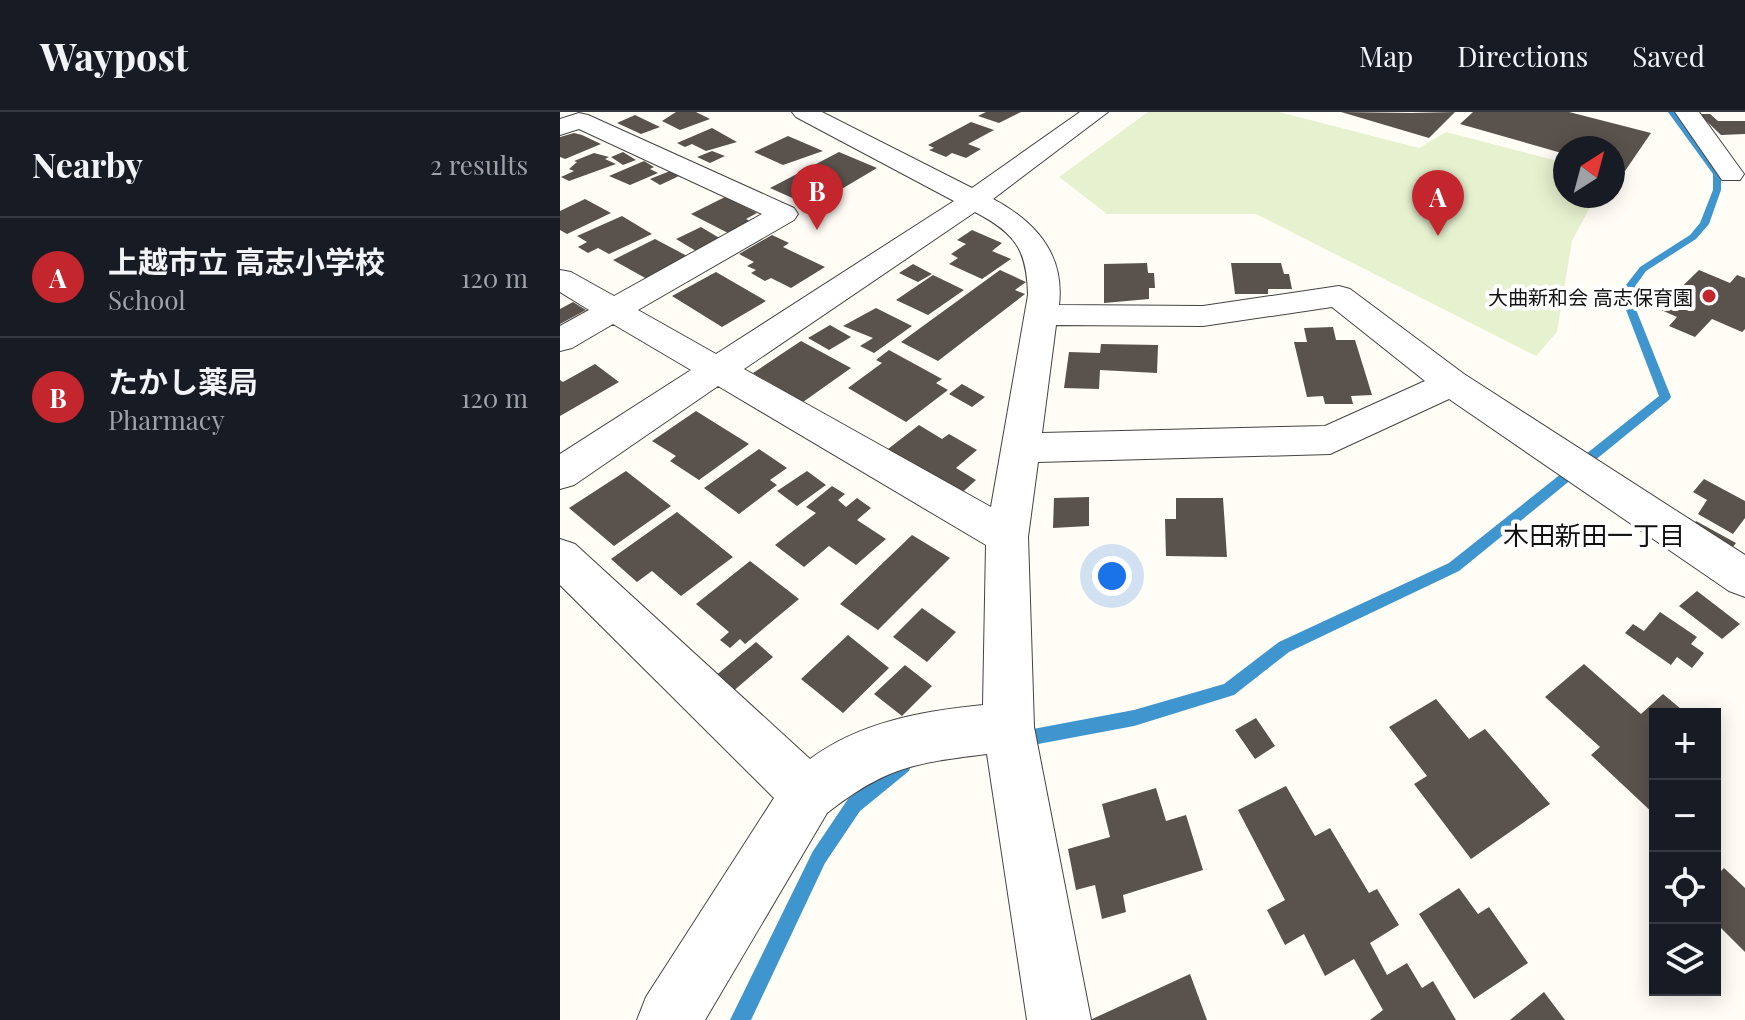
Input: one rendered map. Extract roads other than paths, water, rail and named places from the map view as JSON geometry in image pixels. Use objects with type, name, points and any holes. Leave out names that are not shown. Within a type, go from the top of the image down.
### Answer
[{"type":"street","points":[[804,112],[1006,217],[1027,235],[1038,253],[1044,295],[1007,537],[1012,750],[1059,1020]]},
{"type":"street","points":[[560,474],[972,201],[1095,112]]},
{"type":"street","points":[[1687,112],[1731,174]]},
{"type":"street","points":[[560,128],[579,120],[784,214],[560,340]]},
{"type":"street","points":[[560,279],[1007,537]]},
{"type":"street","points":[[1040,315],[1203,316],[1339,296],[1451,383],[1745,578]]},
{"type":"street","points":[[1022,448],[1330,440],[1451,383]]},
{"type":"street","points":[[560,557],[808,794]]},
{"type":"street","points":[[669,1020],[808,794],[854,761],[932,736],[1012,750]]},
{"type":"waterway","points":[[1017,740],[1134,718],[1228,690],[1284,647],[1454,567],[1665,397],[1628,302],[1631,285],[1643,269],[1693,237],[1704,224],[1717,190],[1717,174],[1672,112]]},
{"type":"waterway","points":[[740,1020],[819,857],[854,805],[903,765]]},
{"type":"place","name":"たかし薬局","points":[[817,230]]},
{"type":"place","name":"上越市立 高志小学校","points":[[1438,236]]},
{"type":"place","name":"大曲新和会 高志保育園","points":[[1709,296]]},
{"type":"district","name":"木田新田一丁目","points":[[1594,534]]}]
